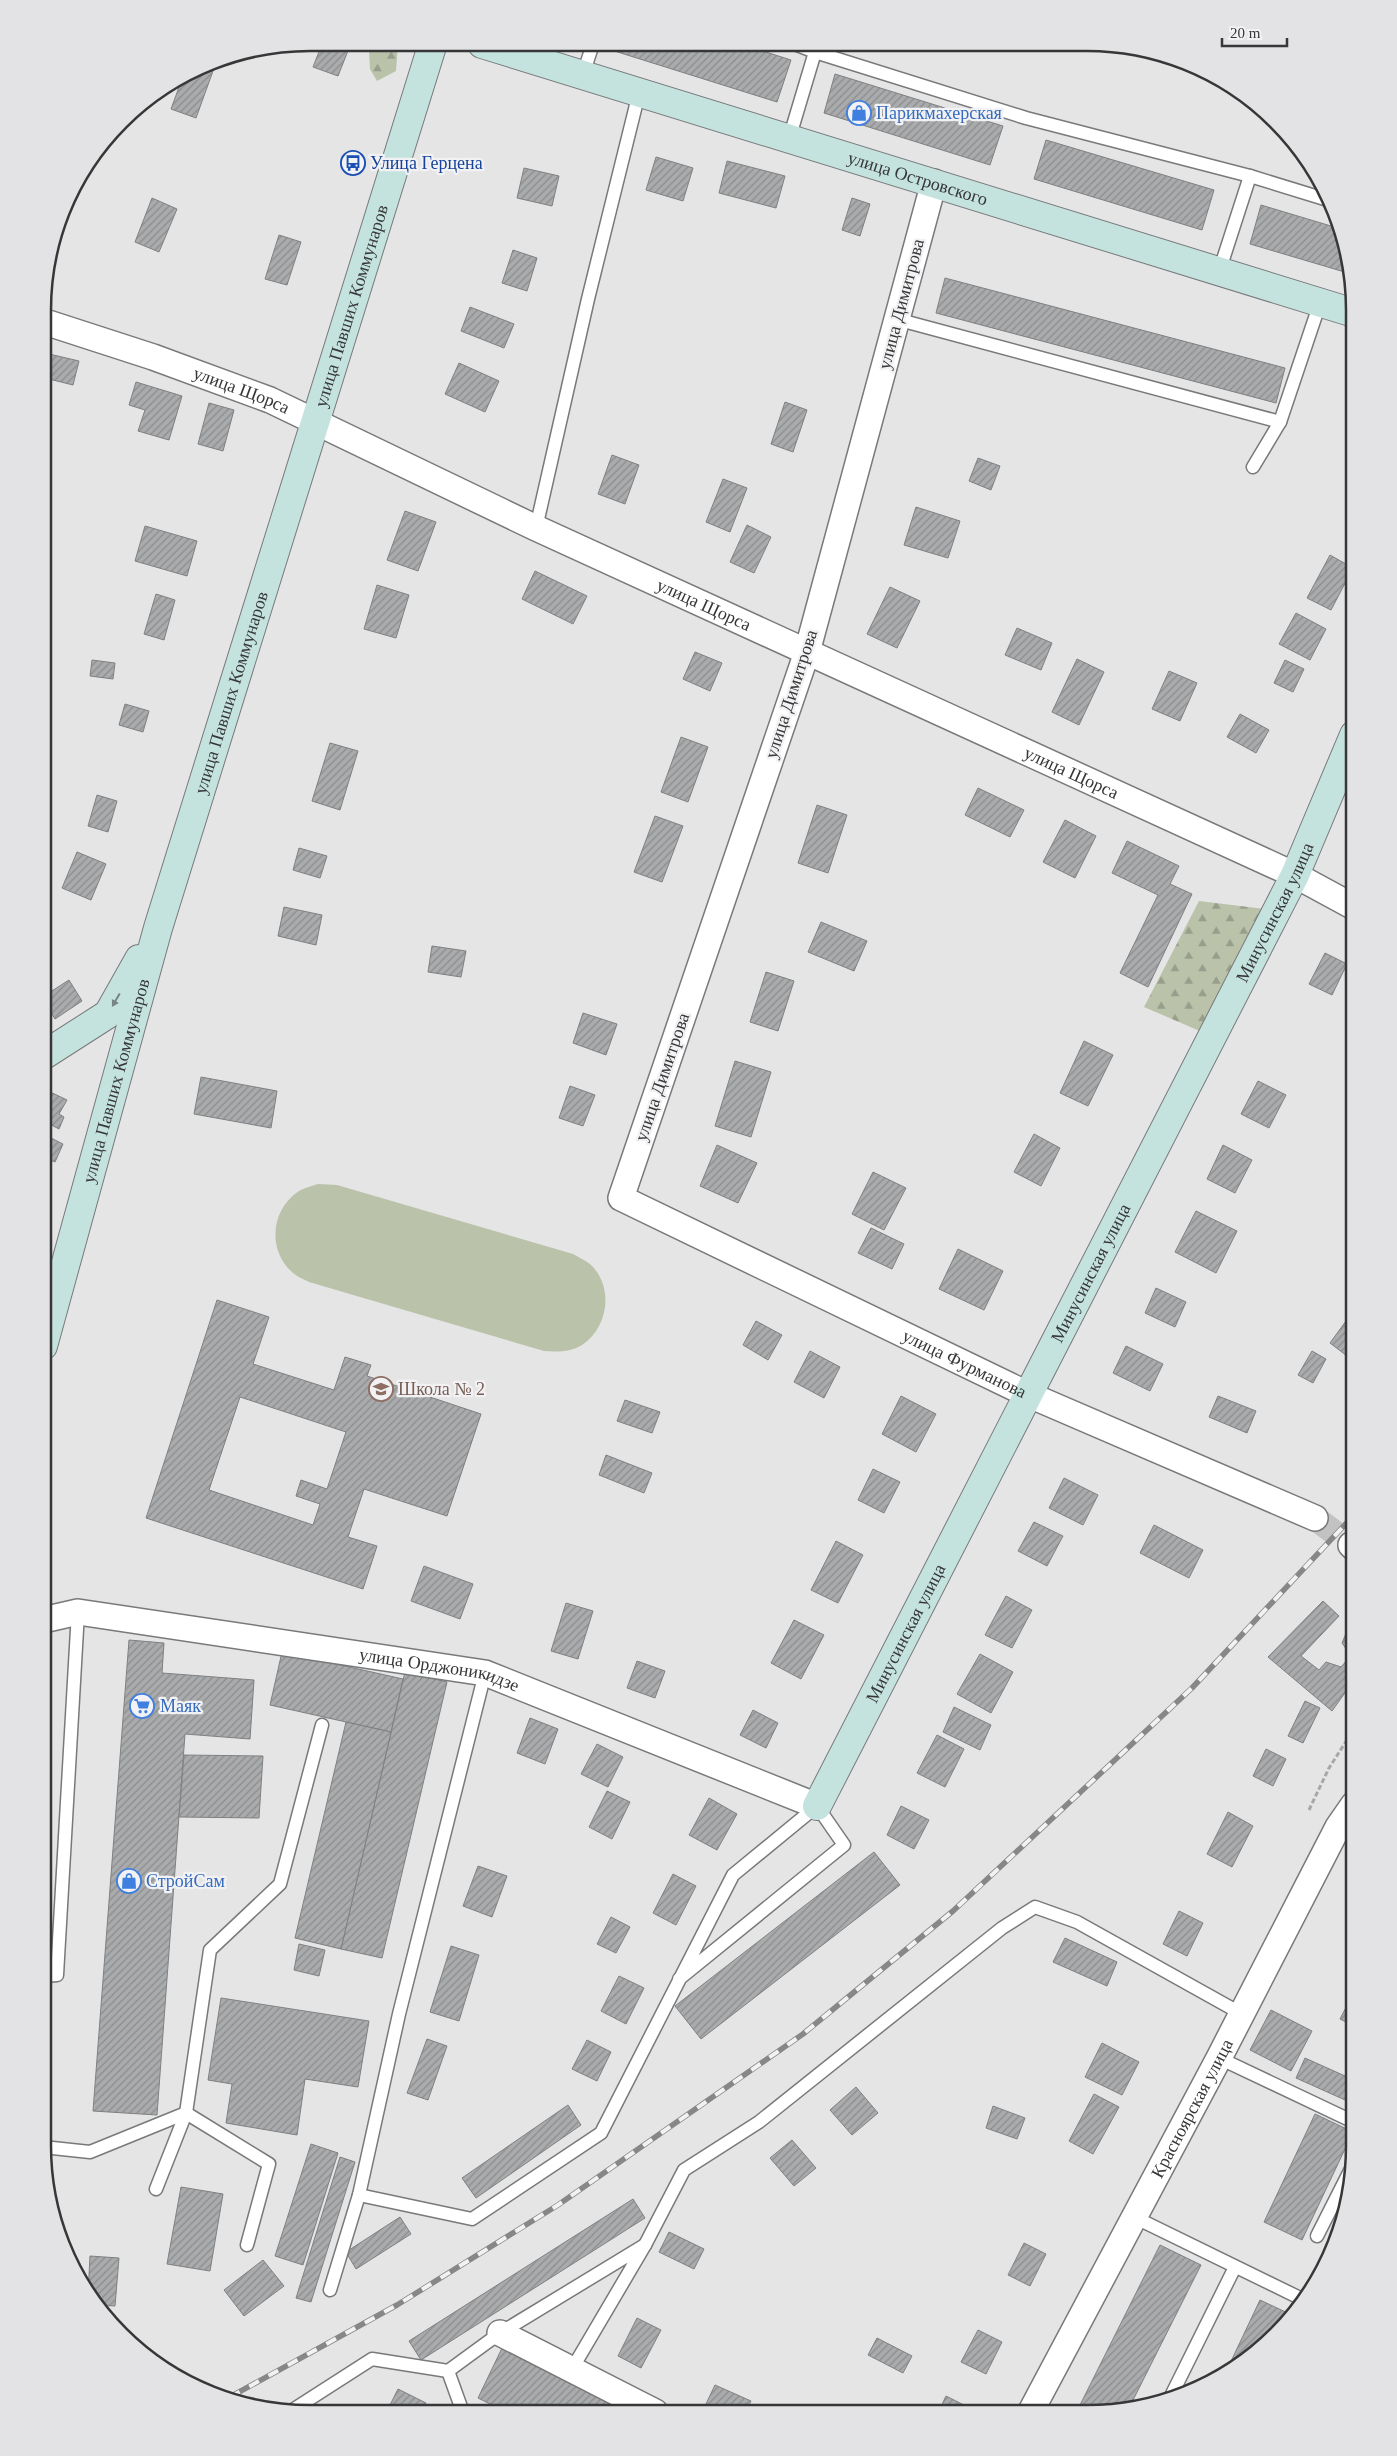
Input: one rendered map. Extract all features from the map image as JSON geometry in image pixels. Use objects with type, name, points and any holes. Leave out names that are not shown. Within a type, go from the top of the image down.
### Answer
[{"type":"street","name":"улица Павших Коммунаров","points":[[51,1320],[158,928],[431,51]]},
{"type":"street","name":"улица Островского","points":[[506,51],[1346,311]]},
{"type":"street","name":"улица Димитрова","points":[[620,1198],[807,652],[934,182]]},
{"type":"street","name":"улица Щорса","points":[[51,324],[153,357],[270,400],[536,528],[1295,876],[1346,903]]},
{"type":"street","name":"Минусинская улица","points":[[817,1806],[1027,1394],[1295,876],[1346,754]]},
{"type":"street","points":[[51,1051],[108,1014],[158,928]]},
{"type":"street","name":"улица Фурманова","points":[[620,1198],[1027,1394],[1315,1518]]},
{"type":"street","name":"улица Орджоникидзе","points":[[51,1618],[78,1612],[486,1673],[817,1806]]},
{"type":"street","name":"Красноярская улица","points":[[1034,2405],[1219,2058],[1338,1827],[1346,1816]]},
{"type":"street","points":[[500,2332],[641,2405]]},
{"type":"lane","points":[[583,74],[591,51]]},
{"type":"lane","points":[[812,51],[1026,118],[1250,176],[1320,197]]},
{"type":"lane","points":[[788,139],[815,52]]},
{"type":"lane","points":[[536,528],[588,299],[640,93]]},
{"type":"lane","points":[[1219,272],[1250,176]]},
{"type":"lane","points":[[1253,467],[1280,422],[1320,303]]},
{"type":"lane","points":[[896,319],[1280,422]]},
{"type":"lane","points":[[51,1975],[57,1974],[78,1612]]},
{"type":"lane","points":[[330,2290],[359,2195],[399,2014],[486,1673]]},
{"type":"lane","points":[[156,2189],[186,2113],[210,1950],[280,1884],[322,1726]]},
{"type":"lane","points":[[359,2195],[472,2219],[601,2133],[679,1979],[733,1875],[817,1806],[844,1845],[679,1979]]},
{"type":"lane","points":[[572,2369],[645,2245],[684,2170],[759,2122],[979,1946],[1035,1907],[1077,1922],[1242,2014]]},
{"type":"lane","points":[[1219,2058],[1346,2118]]},
{"type":"lane","points":[[51,2148],[90,2152],[186,2113]]},
{"type":"lane","points":[[186,2113],[269,2164],[247,2245]]},
{"type":"lane","points":[[1317,2236],[1343,2184]]},
{"type":"lane","points":[[1134,2217],[1297,2297]]},
{"type":"lane","points":[[301,2404],[372,2359],[448,2371],[500,2332],[645,2245]]},
{"type":"lane","points":[[1174,2389],[1235,2267]]},
{"type":"lane","points":[[448,2371],[459,2405]]},
{"type":"path","points":[[1309,1810],[1329,1768],[1346,1742]]},
{"type":"green space","points":[[369,51],[397,51],[396,71],[377,81],[370,69]]},
{"type":"green space","points":[[1199,901],[1265,909],[1202,1032],[1144,1007]]},
{"type":"green space","points":[[318,1184],[337,1185],[573,1254],[590,1264],[598,1273],[603,1283],[605,1306],[598,1328],[591,1337],[578,1347],[564,1351],[544,1351],[302,1279],[284,1263],[276,1241],[276,1230],[278,1219],[290,1199],[299,1191]]},
{"type":"building","points":[[319,51],[348,51],[338,76],[313,67]]},
{"type":"building","points":[[614,51],[763,51],[791,60],[777,102]]},
{"type":"building","points":[[213,71],[196,118],[171,109],[179,87]]},
{"type":"building","points":[[835,74],[1003,126],[990,165],[824,113]]},
{"type":"building","points":[[1046,140],[1214,190],[1202,230],[1034,179]]},
{"type":"building","points":[[656,157],[693,168],[683,201],[646,190]]},
{"type":"building","points":[[727,161],[785,176],[776,208],[719,193]]},
{"type":"building","points":[[524,168],[559,176],[552,206],[517,198]]},
{"type":"building","points":[[152,198],[177,209],[159,252],[135,242]]},
{"type":"building","points":[[852,198],[870,204],[860,236],[842,230]]},
{"type":"building","points":[[1261,205],[1332,226],[1343,272],[1250,244]]},
{"type":"building","points":[[279,235],[301,242],[287,285],[265,279]]},
{"type":"building","points":[[513,250],[537,258],[527,291],[502,283]]},
{"type":"building","points":[[945,278],[1285,368],[1276,403],[936,313]]},
{"type":"building","points":[[470,307],[514,324],[504,348],[461,331]]},
{"type":"building","points":[[51,354],[79,361],[73,385],[51,380]]},
{"type":"building","points":[[459,363],[499,381],[485,412],[445,394]]},
{"type":"building","points":[[136,382],[182,396],[169,440],[138,431],[145,410],[129,405]]},
{"type":"building","points":[[785,402],[807,410],[793,452],[771,444]]},
{"type":"building","points":[[209,403],[234,410],[223,451],[198,444]]},
{"type":"building","points":[[612,455],[639,465],[625,504],[598,494]]},
{"type":"building","points":[[978,458],[1000,466],[991,490],[969,481]]},
{"type":"building","points":[[723,479],[747,488],[730,532],[706,522]]},
{"type":"building","points":[[916,507],[960,521],[948,558],[904,545]]},
{"type":"building","points":[[405,511],[436,522],[418,571],[387,560]]},
{"type":"building","points":[[747,525],[771,537],[754,573],[730,562]]},
{"type":"building","points":[[145,526],[197,541],[187,576],[135,561]]},
{"type":"building","points":[[1330,555],[1346,564],[1346,581],[1331,610],[1307,598]]},
{"type":"building","points":[[535,571],[587,596],[573,624],[522,599]]},
{"type":"building","points":[[377,585],[409,595],[396,638],[364,629]]},
{"type":"building","points":[[890,587],[920,601],[897,648],[867,634]]},
{"type":"building","points":[[156,594],[175,600],[164,640],[144,634]]},
{"type":"building","points":[[1296,613],[1326,629],[1310,660],[1279,644]]},
{"type":"building","points":[[1017,628],[1052,643],[1041,670],[1005,655]]},
{"type":"building","points":[[695,652],[722,663],[710,691],[683,679]]},
{"type":"building","points":[[1077,659],[1104,672],[1079,725],[1052,712]]},
{"type":"building","points":[[92,660],[115,663],[113,679],[90,676]]},
{"type":"building","points":[[1285,660],[1304,669],[1293,692],[1274,683]]},
{"type":"building","points":[[1169,671],[1197,683],[1180,721],[1152,709]]},
{"type":"building","points":[[125,704],[149,711],[143,732],[119,725]]},
{"type":"building","points":[[1240,714],[1269,730],[1256,753],[1227,737]]},
{"type":"building","points":[[681,737],[708,747],[688,802],[661,792]]},
{"type":"building","points":[[330,743],[358,751],[340,810],[312,801]]},
{"type":"building","points":[[978,788],[1024,810],[1010,837],[965,815]]},
{"type":"building","points":[[97,795],[117,801],[108,832],[88,826]]},
{"type":"building","points":[[817,805],[847,815],[828,873],[798,863]]},
{"type":"building","points":[[655,816],[683,826],[662,882],[634,872]]},
{"type":"building","points":[[1065,820],[1096,836],[1075,878],[1043,862]]},
{"type":"building","points":[[1127,841],[1179,866],[1170,884],[1192,894],[1148,987],[1120,973],[1158,895],[1112,873]]},
{"type":"building","points":[[299,848],[327,856],[320,878],[293,870]]},
{"type":"building","points":[[77,852],[106,864],[91,900],[62,888]]},
{"type":"building","points":[[284,907],[322,915],[316,945],[278,936]]},
{"type":"building","points":[[821,922],[867,941],[854,971],[808,952]]},
{"type":"building","points":[[432,946],[466,951],[461,977],[428,972]]},
{"type":"building","points":[[1325,953],[1346,964],[1332,995],[1309,984]]},
{"type":"building","points":[[766,972],[794,981],[778,1031],[750,1022]]},
{"type":"building","points":[[69,980],[82,1001],[55,1019],[51,1012],[51,992]]},
{"type":"building","points":[[583,1013],[617,1024],[606,1055],[573,1043]]},
{"type":"building","points":[[1084,1041],[1113,1055],[1088,1106],[1060,1093]]},
{"type":"building","points":[[735,1061],[771,1072],[751,1137],[715,1126]]},
{"type":"building","points":[[201,1077],[277,1091],[271,1128],[194,1114]]},
{"type":"building","points":[[1258,1081],[1286,1095],[1269,1128],[1241,1114]]},
{"type":"building","points":[[570,1086],[595,1095],[583,1126],[559,1118]]},
{"type":"building","points":[[51,1092],[67,1100],[59,1114],[64,1117],[59,1129],[51,1125]]},
{"type":"building","points":[[1034,1134],[1060,1148],[1041,1186],[1014,1172]]},
{"type":"building","points":[[51,1138],[63,1144],[55,1162],[51,1160]]},
{"type":"building","points":[[717,1145],[757,1163],[738,1203],[700,1186]]},
{"type":"building","points":[[1223,1145],[1252,1160],[1235,1193],[1207,1179]]},
{"type":"building","points":[[873,1172],[906,1188],[884,1230],[852,1214]]},
{"type":"building","points":[[1196,1211],[1237,1231],[1216,1273],[1175,1252]]},
{"type":"building","points":[[871,1228],[904,1244],[892,1269],[858,1253]]},
{"type":"building","points":[[958,1249],[1003,1271],[984,1310],[939,1289]]},
{"type":"building","points":[[1156,1288],[1186,1302],[1175,1327],[1145,1313]]},
{"type":"building","points":[[217,1300],[269,1317],[253,1364],[334,1390],[345,1357],[371,1365],[367,1376],[481,1414],[447,1516],[364,1489],[348,1537],[377,1546],[363,1589],[146,1518]],"holes":[[[240,1397],[346,1432],[327,1489],[301,1480],[296,1496],[320,1504],[313,1525],[209,1490]]]},
{"type":"building","points":[[756,1321],[782,1335],[768,1360],[743,1345]]},
{"type":"building","points":[[1346,1321],[1346,1355],[1330,1343]]},
{"type":"building","points":[[1126,1346],[1163,1364],[1150,1391],[1113,1373]]},
{"type":"building","points":[[810,1351],[840,1367],[824,1398],[794,1382]]},
{"type":"building","points":[[1312,1351],[1326,1359],[1313,1383],[1298,1375]]},
{"type":"building","points":[[901,1396],[936,1414],[916,1452],[882,1434]]},
{"type":"building","points":[[1218,1396],[1256,1411],[1247,1433],[1209,1417]]},
{"type":"building","points":[[625,1400],[660,1412],[652,1433],[617,1421]]},
{"type":"building","points":[[606,1455],[652,1473],[644,1493],[599,1475]]},
{"type":"building","points":[[873,1469],[900,1482],[884,1513],[858,1500]]},
{"type":"building","points":[[1064,1478],[1098,1495],[1083,1525],[1049,1508]]},
{"type":"building","points":[[1034,1522],[1063,1536],[1047,1566],[1018,1551]]},
{"type":"building","points":[[1154,1525],[1203,1550],[1189,1578],[1140,1553]]},
{"type":"building","points":[[836,1541],[863,1555],[838,1603],[811,1590]]},
{"type":"building","points":[[424,1566],[473,1584],[460,1619],[411,1601]]},
{"type":"building","points":[[1006,1596],[1032,1610],[1012,1648],[985,1635]]},
{"type":"building","points":[[1323,1601],[1339,1616],[1301,1656],[1319,1670],[1326,1662],[1341,1667],[1346,1661],[1346,1691],[1332,1711],[1268,1657]]},
{"type":"building","points":[[566,1603],[593,1611],[578,1659],[551,1651]]},
{"type":"building","points":[[794,1620],[824,1635],[801,1679],[771,1663]]},
{"type":"building","points":[[1346,1633],[1346,1649],[1342,1643]]},
{"type":"building","points":[[129,1640],[164,1643],[162,1673],[254,1680],[250,1739],[185,1734],[157,2115],[93,2111]]},
{"type":"building","points":[[282,1652],[403,1679],[391,1732],[270,1705]]},
{"type":"building","points":[[980,1654],[1013,1672],[991,1713],[957,1694]]},
{"type":"building","points":[[637,1661],[665,1671],[655,1698],[627,1688]]},
{"type":"building","points":[[405,1672],[447,1682],[382,1958],[341,1949]]},
{"type":"building","points":[[1305,1701],[1320,1708],[1303,1743],[1288,1736]]},
{"type":"building","points":[[954,1707],[991,1725],[980,1750],[943,1732]]},
{"type":"building","points":[[753,1710],[778,1723],[766,1748],[740,1735]]},
{"type":"building","points":[[530,1718],[558,1729],[545,1764],[517,1753]]},
{"type":"building","points":[[346,1722],[391,1732],[341,1949],[295,1938]]},
{"type":"building","points":[[937,1735],[964,1749],[945,1787],[917,1773]]},
{"type":"building","points":[[597,1744],[623,1757],[608,1787],[581,1774]]},
{"type":"building","points":[[1266,1749],[1286,1759],[1273,1786],[1253,1776]]},
{"type":"building","points":[[184,1755],[263,1756],[259,1818],[179,1817]]},
{"type":"building","points":[[607,1791],[630,1802],[612,1839],[589,1827]]},
{"type":"building","points":[[709,1798],[737,1814],[717,1850],[689,1835]]},
{"type":"building","points":[[901,1806],[929,1820],[914,1849],[887,1835]]},
{"type":"building","points":[[1228,1812],[1253,1826],[1232,1867],[1207,1854]]},
{"type":"building","points":[[874,1852],[900,1885],[701,2039],[675,2006]]},
{"type":"building","points":[[478,1866],[507,1876],[492,1917],[463,1906]]},
{"type":"building","points":[[673,1874],[696,1886],[676,1925],[653,1913]]},
{"type":"building","points":[[1179,1911],[1203,1923],[1187,1956],[1163,1944]]},
{"type":"building","points":[[611,1917],[630,1927],[616,1953],[597,1944]]},
{"type":"building","points":[[1065,1938],[1117,1962],[1107,1986],[1053,1962]]},
{"type":"building","points":[[299,1944],[325,1950],[319,1976],[294,1970]]},
{"type":"building","points":[[451,1946],[479,1955],[459,2021],[430,2012]]},
{"type":"building","points":[[619,1976],[644,1988],[626,2024],[601,2011]]},
{"type":"building","points":[[221,1998],[369,2021],[358,2087],[305,2079],[297,2135],[226,2123],[232,2084],[208,2080]]},
{"type":"building","points":[[1346,2007],[1346,2022],[1340,2019]]},
{"type":"building","points":[[1271,2010],[1312,2031],[1291,2071],[1250,2050]]},
{"type":"building","points":[[427,2039],[447,2046],[428,2100],[407,2093]]},
{"type":"building","points":[[587,2040],[611,2052],[597,2081],[572,2069]]},
{"type":"building","points":[[1102,2043],[1139,2062],[1122,2095],[1085,2077]]},
{"type":"building","points":[[1305,2058],[1346,2076],[1346,2100],[1296,2078]]},
{"type":"building","points":[[856,2087],[878,2113],[852,2135],[830,2110]]},
{"type":"building","points":[[1094,2094],[1119,2107],[1093,2154],[1069,2141]]},
{"type":"building","points":[[568,2105],[581,2125],[476,2198],[462,2178]]},
{"type":"building","points":[[993,2106],[1025,2118],[1017,2139],[986,2128]]},
{"type":"building","points":[[1315,2114],[1346,2129],[1346,2147],[1302,2240],[1264,2222]]},
{"type":"building","points":[[792,2140],[816,2168],[794,2186],[770,2158]]},
{"type":"building","points":[[311,2144],[338,2153],[303,2265],[275,2256]]},
{"type":"building","points":[[340,2157],[355,2162],[311,2302],[296,2298]]},
{"type":"building","points":[[181,2187],[223,2194],[210,2271],[167,2264]]},
{"type":"building","points":[[633,2199],[645,2218],[421,2360],[409,2341]]},
{"type":"building","points":[[400,2217],[411,2234],[356,2269],[346,2252]]},
{"type":"building","points":[[669,2232],[704,2249],[694,2269],[659,2252]]},
{"type":"building","points":[[1024,2243],[1046,2254],[1030,2286],[1008,2275]]},
{"type":"building","points":[[1160,2245],[1201,2265],[1133,2401],[1080,2405]]},
{"type":"building","points":[[90,2256],[119,2258],[115,2306],[107,2306],[89,2280]]},
{"type":"building","points":[[263,2260],[284,2286],[244,2316],[224,2290]]},
{"type":"building","points":[[1260,2300],[1286,2312],[1258,2341],[1231,2361]]},
{"type":"building","points":[[637,2318],[661,2330],[641,2368],[618,2356]]},
{"type":"building","points":[[978,2330],[1002,2342],[986,2374],[961,2362]]},
{"type":"building","points":[[877,2338],[912,2356],[903,2373],[868,2355]]},
{"type":"building","points":[[503,2346],[626,2405],[492,2405],[478,2398]]},
{"type":"building","points":[[715,2385],[751,2401],[749,2405],[705,2405]]},
{"type":"building","points":[[398,2389],[426,2403],[425,2405],[390,2405]]},
{"type":"building","points":[[946,2396],[964,2405],[942,2405]]},
{"type":"tunnel","points":[[1315,1518],[1346,1541]]},
{"type":"railway","points":[[236,2394],[397,2305],[558,2205],[803,2034],[953,1911],[1192,1688],[1346,1524]]},
{"type":"place","name":"Парикмахерская","points":[[859,113]]},
{"type":"place","name":"Улица Герцена","points":[[353,163]]},
{"type":"place","name":"Школа № 2","points":[[381,1389]]},
{"type":"place","name":"Маяк","points":[[142,1706]]},
{"type":"place","name":"СтройСам","points":[[129,1881]]}]
